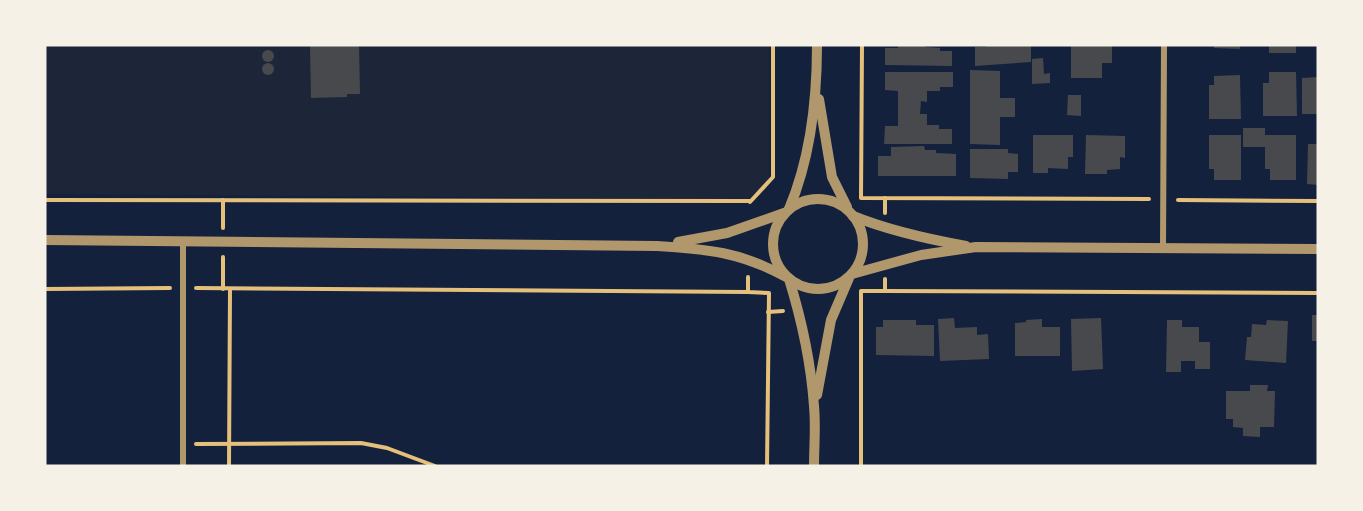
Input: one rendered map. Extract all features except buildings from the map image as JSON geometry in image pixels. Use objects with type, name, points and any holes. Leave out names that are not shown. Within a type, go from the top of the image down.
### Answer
[{"type":"street","points":[[814,466],[814,408],[806,343],[788,278],[775,260],[773,245],[777,225],[787,211],[804,169],[817,87],[817,45]]},
{"type":"street","points":[[1163,248],[1164,45]]},
{"type":"street","points":[[814,408],[831,320],[839,298],[861,259],[863,245],[862,232],[839,194],[832,177],[817,87]]},
{"type":"street","points":[[657,246],[721,235],[787,211],[801,203],[820,199],[834,202],[852,214],[885,228],[921,238],[976,247]]},
{"type":"street","points":[[45,240],[657,246],[723,252],[761,263],[808,288],[823,290],[837,285],[851,275],[921,255],[976,247],[1318,249]]},
{"type":"street","points":[[183,242],[183,466]]},
{"type":"path","points":[[45,200],[750,201],[773,177],[773,45]]},
{"type":"path","points":[[862,45],[861,198],[1149,199]]},
{"type":"path","points":[[773,177],[780,177]]},
{"type":"path","points":[[1178,200],[1318,201]]},
{"type":"path","points":[[748,273],[748,292]]},
{"type":"path","points":[[885,273],[885,291]]},
{"type":"path","points":[[45,289],[769,293],[767,466]]},
{"type":"path","points":[[229,466],[230,289]]},
{"type":"path","points":[[861,466],[861,291],[1318,293]]},
{"type":"path","points":[[768,312],[787,311]]},
{"type":"path","points":[[183,444],[367,443],[399,451],[435,466]]},
{"type":"shaded area","points":[[45,45],[769,45],[769,178],[753,199],[45,194]]}]
